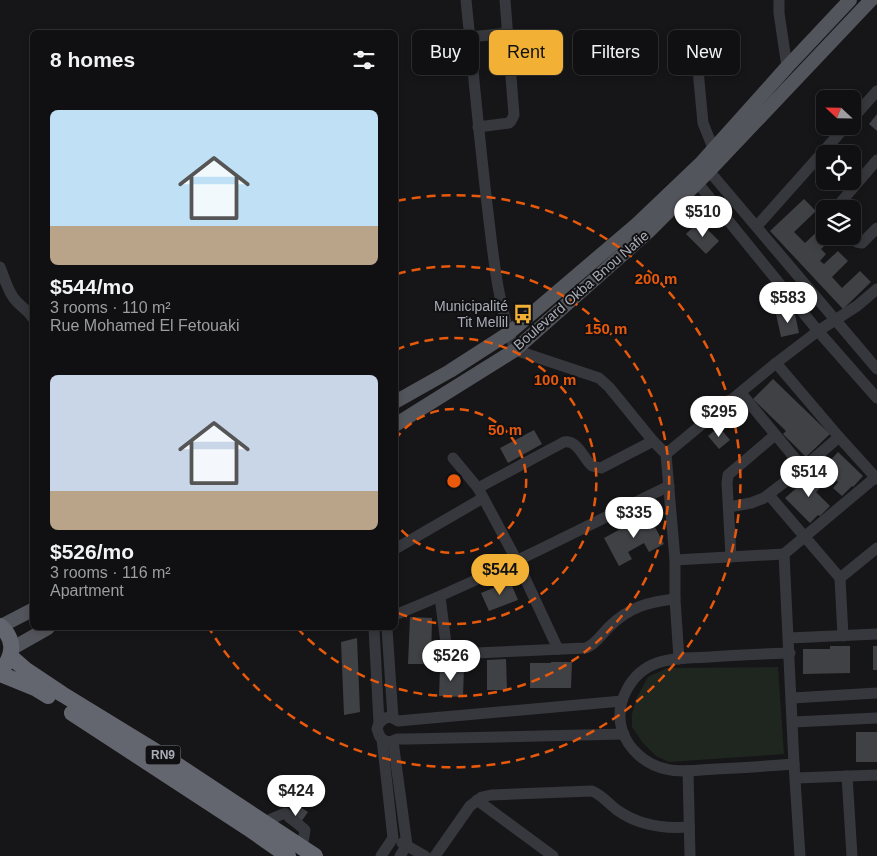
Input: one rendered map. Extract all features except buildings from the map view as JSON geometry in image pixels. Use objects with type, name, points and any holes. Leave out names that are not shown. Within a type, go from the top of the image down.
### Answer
[{"type":"highway","name":"RN9","points":[[1,626],[8,634],[11,653],[26,670],[264,822],[302,853]]},
{"type":"highway","points":[[0,670],[6,664],[11,653]]},
{"type":"highway","name":"RN9","points":[[0,674],[35,688],[248,828],[302,853]]},
{"type":"main road","name":"Boulevard Okba Bnou Nafie","points":[[706,167],[712,148],[850,0]]},
{"type":"main road","name":"Boulevard Okba Bnou Nafie","points":[[398,400],[450,371],[509,333],[706,167],[871,0]]},
{"type":"main road","name":"Boulevard Okba Bnou Nafie","points":[[398,423],[516,350],[648,232],[693,178]]},
{"type":"main road","points":[[1,626],[30,611]]},
{"type":"main road","points":[[11,653],[45,630]]},
{"type":"street","points":[[466,0],[469,30]]},
{"type":"street","points":[[505,0],[508,30]]},
{"type":"street","points":[[780,0],[779,13],[787,67]]},
{"type":"street","points":[[473,75],[494,263],[509,333],[516,350],[599,378],[610,387],[653,441],[666,454],[675,560],[675,599],[679,659]]},
{"type":"street","points":[[478,127],[509,123],[511,121],[514,115],[511,75]]},
{"type":"street","points":[[698,75],[703,123],[712,148]]},
{"type":"street","points":[[861,109],[877,91]]},
{"type":"street","points":[[757,226],[838,135]]},
{"type":"street","points":[[843,200],[877,160]]},
{"type":"street","points":[[706,167],[877,369]]},
{"type":"street","points":[[693,178],[818,331],[877,398]]},
{"type":"street","points":[[861,243],[877,228]]},
{"type":"street","points":[[0,267],[12,297],[30,314]]},
{"type":"street","points":[[666,454],[776,363],[818,331],[857,306],[877,288]]},
{"type":"street","points":[[675,560],[784,554],[876,477],[776,363]]},
{"type":"street","points":[[741,393],[803,468]]},
{"type":"street","points":[[731,557],[728,475],[774,435]]},
{"type":"street","points":[[729,507],[751,503],[769,495],[839,437]]},
{"type":"street","points":[[398,546],[564,442],[569,441],[572,443],[589,464],[596,468],[601,468],[653,441]]},
{"type":"street","points":[[453,458],[481,493],[517,561],[558,649]]},
{"type":"street","points":[[398,614],[440,597],[517,561],[669,486]]},
{"type":"street","points":[[769,495],[840,578],[843,636]]},
{"type":"street","points":[[840,578],[876,550]]},
{"type":"street","points":[[784,554],[800,856]]},
{"type":"street","points":[[440,597],[447,651],[449,654],[589,647],[616,620],[629,611],[648,603],[675,599]]},
{"type":"street","points":[[374,630],[379,723],[377,729],[378,732],[391,740],[624,734]]},
{"type":"street","points":[[387,630],[395,719],[402,729],[400,734],[391,740]]},
{"type":"street","points":[[789,638],[877,634]]},
{"type":"street","points":[[790,654],[665,660],[644,669],[631,682],[622,701],[620,720],[624,734],[634,750],[648,762],[665,769],[688,771],[794,764]]},
{"type":"street","points":[[792,698],[877,693]]},
{"type":"street","points":[[379,723],[385,718],[395,719],[622,701]]},
{"type":"street","points":[[793,722],[877,718]]},
{"type":"street","points":[[382,856],[394,838],[391,740]]},
{"type":"street","points":[[391,740],[406,845],[400,856]]},
{"type":"street","points":[[688,771],[690,856]]},
{"type":"street","points":[[796,778],[877,775]]},
{"type":"street","points":[[847,776],[852,856]]},
{"type":"street","points":[[435,856],[470,806],[490,795],[592,791],[621,813],[643,823],[668,828],[689,828]]},
{"type":"street","points":[[478,800],[553,856]]},
{"type":"street","points":[[394,838],[425,856]]},
{"type":"shaded area","points":[[778,667],[784,754],[669,762],[656,756],[643,743],[632,727],[632,714],[636,699],[648,677],[667,668]]},
{"type":"place","name":"Municipalité Tit Mellil","points":[[523,314]]}]
